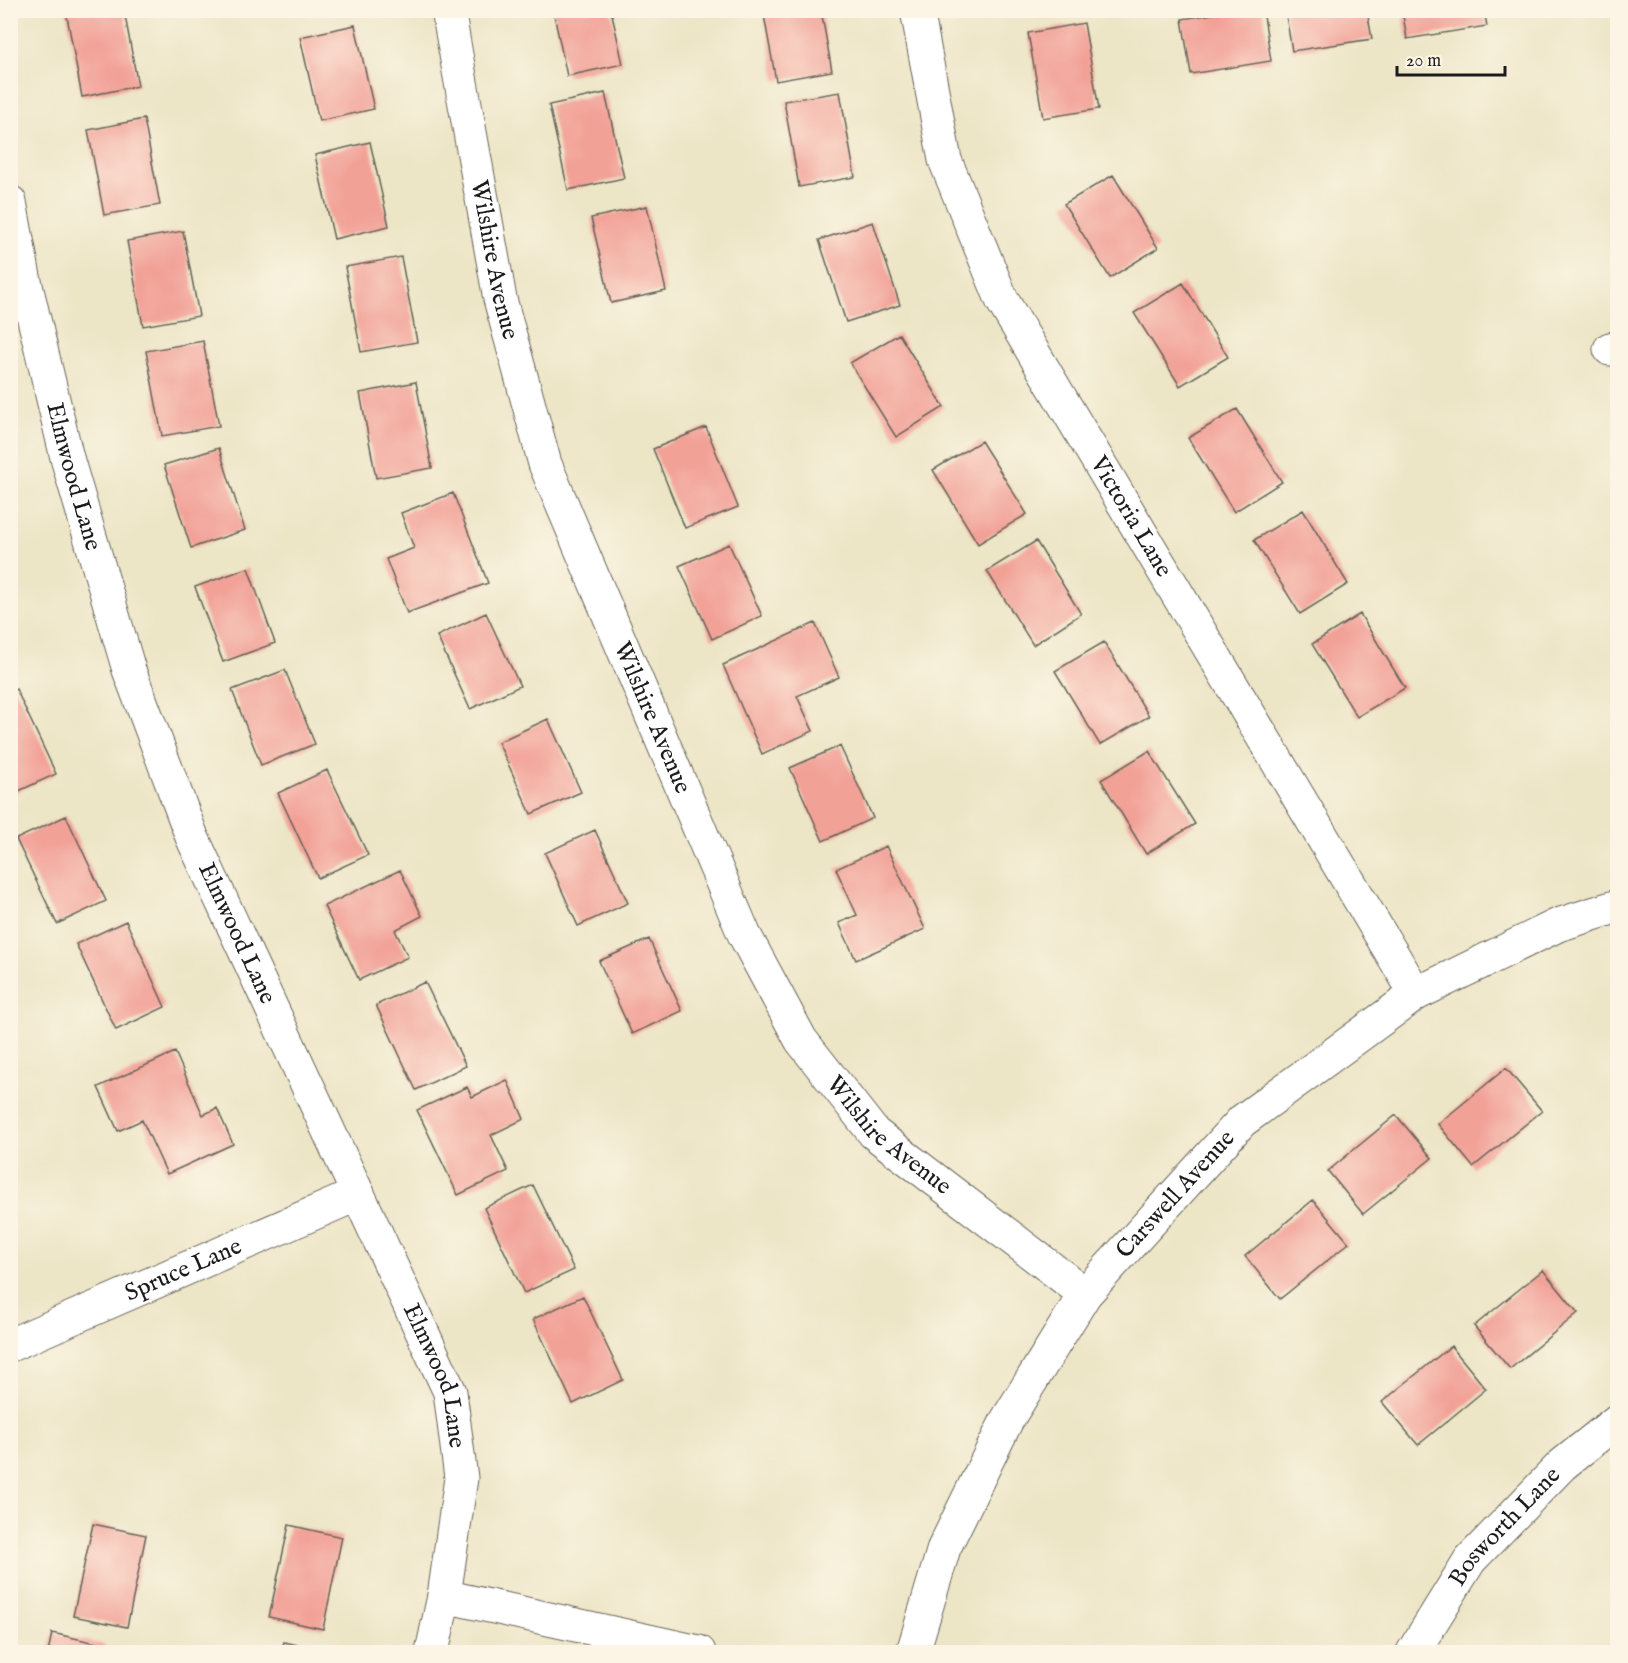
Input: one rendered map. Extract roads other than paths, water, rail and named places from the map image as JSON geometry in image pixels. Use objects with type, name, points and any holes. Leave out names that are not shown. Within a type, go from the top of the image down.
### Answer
[{"type":"street","name":"Wilshire Avenue","points":[[448,10],[500,300],[545,464],[744,934],[801,1040],[874,1133],[1084,1294]]},
{"type":"street","name":"Victoria Lane","points":[[917,10],[945,160],[1002,300],[1416,994]]},
{"type":"street","name":"Elmwood Lane","points":[[10,202],[24,277],[67,458],[129,670],[192,837],[450,1392],[461,1478],[444,1596],[432,1653]]},
{"type":"street","name":"Carswell Avenue","points":[[913,1653],[944,1548],[1007,1420],[1084,1294],[1242,1122],[1416,994],[1558,925],[1617,906]]},
{"type":"street","name":"Spruce Lane","points":[[10,1345],[358,1194]]},
{"type":"street","name":"Bosworth Lane","points":[[1413,1653],[1470,1560],[1562,1465],[1617,1420]]},
{"type":"street","points":[[444,1596],[699,1653]]}]
